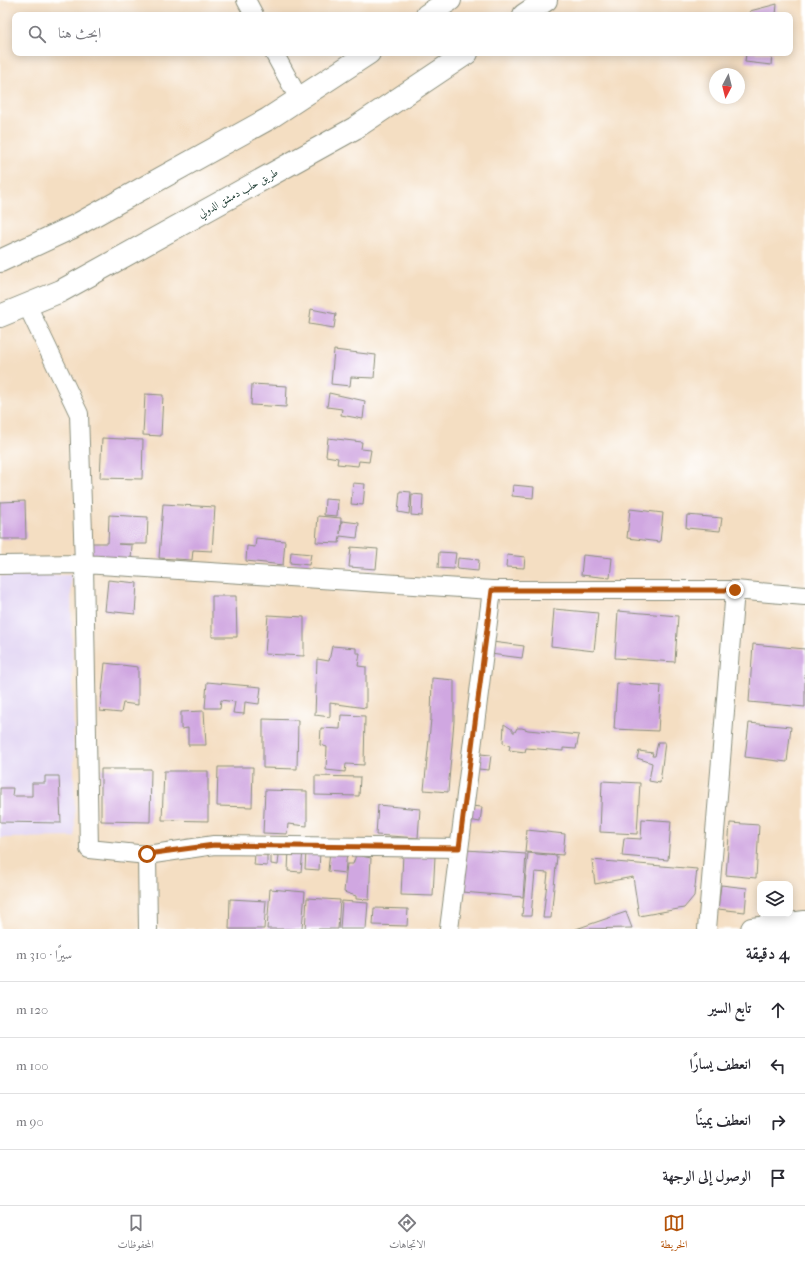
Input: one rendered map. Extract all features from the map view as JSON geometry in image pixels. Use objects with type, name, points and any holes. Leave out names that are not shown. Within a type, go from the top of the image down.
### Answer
[{"type":"highway","points":[[432,12],[450,0]]},
{"type":"highway","points":[[528,12],[546,0]]},
{"type":"highway","points":[[0,261],[73,227],[268,119],[364,56]]},
{"type":"highway","name":"طريق حلب دمشق الدولي","points":[[0,316],[61,291],[355,128],[463,56]]},
{"type":"highway","points":[[752,929],[805,922]]},
{"type":"street","points":[[246,0],[252,12]]},
{"type":"street","points":[[276,56],[299,99]]},
{"type":"street","points":[[27,305],[79,414],[84,564],[89,849],[147,854],[214,845],[459,848]]},
{"type":"street","points":[[0,565],[84,564],[492,590],[735,590],[805,596]]},
{"type":"street","points":[[448,929],[492,590]]},
{"type":"street","points":[[707,929],[735,590]]},
{"type":"street","points":[[147,854],[148,929]]},
{"type":"shaded area","points":[[71,575],[75,837],[0,838],[0,576]]},
{"type":"building","points":[[777,4],[776,12],[750,11]]},
{"type":"building","points":[[746,56],[772,56],[771,65],[745,62]]},
{"type":"building","points":[[311,309],[336,314],[334,328],[309,324]]},
{"type":"building","points":[[334,350],[376,355],[374,378],[351,377],[350,386],[331,384]]},
{"type":"building","points":[[252,384],[287,386],[286,407],[251,405]]},
{"type":"building","points":[[329,393],[365,401],[363,419],[341,415],[342,409],[327,407]]},
{"type":"building","points":[[145,394],[163,395],[161,436],[143,435]]},
{"type":"building","points":[[102,438],[143,440],[142,479],[100,478]]},
{"type":"building","points":[[328,438],[362,442],[361,449],[371,450],[369,462],[359,461],[358,466],[337,464],[338,458],[326,456]]},
{"type":"building","points":[[353,483],[365,484],[363,505],[351,504]]},
{"type":"building","points":[[513,485],[534,487],[533,498],[512,496]]},
{"type":"building","points":[[400,491],[411,492],[409,514],[398,512]]},
{"type":"building","points":[[412,494],[423,495],[422,516],[411,515]]},
{"type":"building","points":[[325,499],[338,500],[337,516],[324,515]]},
{"type":"building","points":[[25,501],[26,539],[0,539],[0,502]]},
{"type":"building","points":[[163,504],[215,507],[212,551],[193,550],[192,560],[159,558]]},
{"type":"building","points":[[630,509],[663,513],[660,542],[627,538]]},
{"type":"building","points":[[109,515],[148,517],[147,544],[118,544],[132,545],[131,560],[91,558],[92,543],[108,543]]},
{"type":"building","points":[[687,515],[722,518],[720,531],[686,528]]},
{"type":"building","points":[[318,516],[341,518],[340,534],[342,521],[359,523],[357,538],[340,536],[339,543],[316,542]]},
{"type":"building","points":[[256,538],[285,541],[283,565],[246,561],[247,546],[255,547]]},
{"type":"building","points":[[351,547],[378,549],[376,569],[349,567]]},
{"type":"building","points":[[291,552],[311,554],[309,565],[290,563]]},
{"type":"building","points":[[439,552],[456,553],[454,569],[438,568]]},
{"type":"building","points":[[507,555],[525,557],[524,568],[506,567]]},
{"type":"building","points":[[583,555],[612,558],[610,578],[581,575]]},
{"type":"building","points":[[458,558],[479,560],[478,571],[457,569]]},
{"type":"building","points":[[108,580],[137,583],[135,614],[105,611]]},
{"type":"building","points":[[212,596],[236,596],[237,637],[212,637]]},
{"type":"building","points":[[554,609],[598,613],[594,651],[551,646]]},
{"type":"building","points":[[618,611],[678,616],[675,662],[615,658]]},
{"type":"building","points":[[268,615],[304,617],[304,656],[265,654]]},
{"type":"building","points":[[492,642],[524,646],[522,658],[490,654]]},
{"type":"building","points":[[753,644],[805,649],[805,707],[749,702]]},
{"type":"building","points":[[332,646],[356,648],[356,653],[360,653],[358,666],[366,667],[366,708],[330,703],[330,717],[315,715],[317,659],[329,661]]},
{"type":"building","points":[[105,663],[138,667],[138,705],[123,703],[121,713],[100,711]]},
{"type":"building","points":[[432,678],[454,680],[454,721],[448,792],[424,790],[431,719]]},
{"type":"building","points":[[207,682],[261,687],[259,704],[245,702],[244,714],[233,713],[235,702],[221,700],[220,708],[205,708]]},
{"type":"building","points":[[617,683],[661,686],[658,731],[614,729]]},
{"type":"building","points":[[204,711],[206,745],[188,745],[188,728],[181,729],[181,712]]},
{"type":"building","points":[[341,715],[365,716],[364,765],[346,764],[345,772],[326,770],[327,747],[320,745],[321,728],[340,729]]},
{"type":"building","points":[[263,719],[298,720],[297,769],[263,768]]},
{"type":"building","points":[[749,723],[791,727],[787,762],[745,757]]},
{"type":"building","points":[[504,724],[513,730],[513,732],[515,732],[517,728],[522,728],[528,730],[579,735],[576,749],[563,748],[563,751],[526,748],[525,752],[509,750],[510,746],[503,743]]},
{"type":"building","points":[[658,742],[665,742],[660,783],[649,781],[652,763],[637,758],[639,751],[653,753],[652,756],[655,756]]},
{"type":"building","points":[[480,754],[491,755],[489,770],[478,769]]},
{"type":"building","points":[[218,767],[253,767],[252,807],[217,806]]},
{"type":"building","points":[[101,769],[151,769],[150,822],[101,821]]},
{"type":"building","points":[[164,771],[208,771],[208,821],[162,820]]},
{"type":"building","points":[[45,776],[59,776],[61,823],[0,822],[0,788],[13,788],[12,796],[32,796],[32,783],[45,783]]},
{"type":"building","points":[[315,776],[360,777],[359,796],[315,795]]},
{"type":"building","points":[[602,781],[640,783],[637,834],[600,832]]},
{"type":"building","points":[[265,790],[307,791],[307,826],[288,824],[287,834],[263,833]]},
{"type":"building","points":[[378,805],[420,809],[418,838],[376,835]]},
{"type":"building","points":[[470,806],[482,807],[480,822],[469,820]]},
{"type":"building","points":[[642,819],[671,821],[668,860],[622,856],[624,838],[641,839]]},
{"type":"building","points":[[730,823],[759,825],[756,878],[726,875]]},
{"type":"building","points":[[527,830],[565,834],[563,855],[525,852]]},
{"type":"building","points":[[289,849],[303,850],[301,872],[288,871]]},
{"type":"building","points":[[330,850],[347,852],[345,873],[328,871]]},
{"type":"building","points":[[466,850],[526,854],[523,897],[462,892]]},
{"type":"building","points":[[306,851],[320,852],[319,870],[305,869]]},
{"type":"building","points":[[528,853],[557,856],[551,918],[543,918],[548,873],[535,872],[531,916],[522,916]]},
{"type":"building","points":[[255,854],[267,855],[267,866],[254,865]]},
{"type":"building","points":[[403,854],[435,856],[433,896],[401,895]]},
{"type":"building","points":[[271,855],[279,855],[278,865],[271,864]]},
{"type":"building","points":[[356,855],[371,858],[369,900],[356,899],[356,896],[344,892],[347,864],[353,864]]},
{"type":"building","points":[[592,860],[697,869],[694,896],[684,908],[639,916],[633,877],[595,884]]},
{"type":"building","points":[[721,885],[747,888],[745,912],[718,909]]},
{"type":"building","points":[[270,889],[305,892],[302,929],[267,929]]},
{"type":"building","points":[[307,898],[340,900],[338,929],[305,929]]},
{"type":"building","points":[[230,899],[266,901],[264,929],[229,929]]},
{"type":"building","points":[[342,901],[368,903],[366,929],[340,929]]},
{"type":"building","points":[[374,908],[408,909],[407,926],[373,925]]},
{"type":"building","points":[[626,912],[632,928],[576,929]]},
{"type":"route","points":[[147,854],[214,845],[459,848],[492,590],[735,590]]}]
